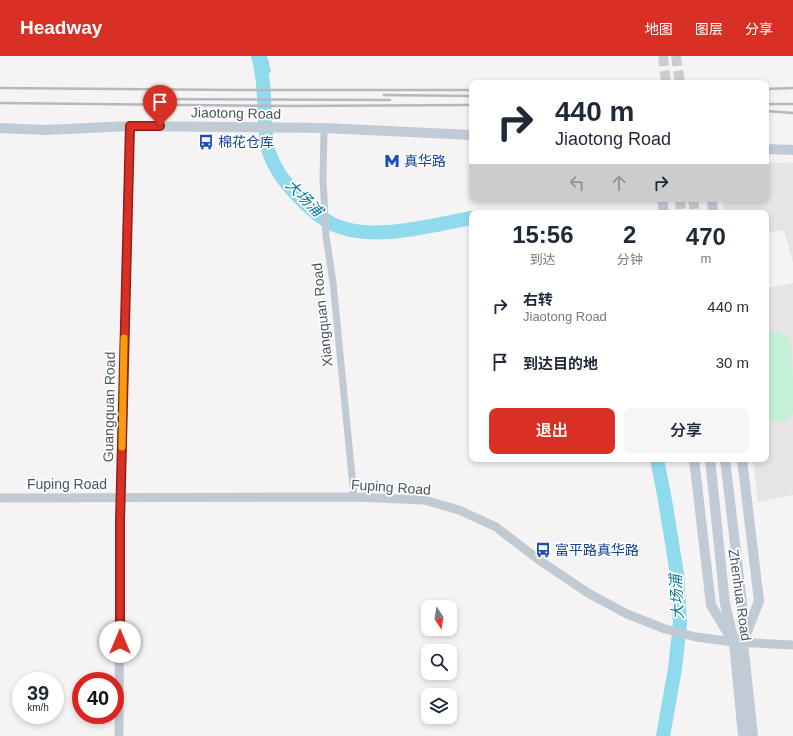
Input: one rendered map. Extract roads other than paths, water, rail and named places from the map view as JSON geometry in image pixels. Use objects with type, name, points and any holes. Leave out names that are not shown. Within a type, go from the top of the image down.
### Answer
[{"type":"main road","name":"Jiaotong Road","points":[[0,128],[46,130],[130,126],[324,128],[469,135]]},
{"type":"main road","points":[[769,149],[793,150]]},
{"type":"main road","points":[[694,462],[711,605],[738,642],[758,601],[742,462]]},
{"type":"main road","name":"Zhenhua Road","points":[[710,462],[725,604],[738,642],[753,736]]},
{"type":"main road","name":"Zhenhua Road","points":[[725,462],[742,603],[738,642],[743,736]]},
{"type":"street","name":"Guangquan Road","points":[[119,736],[120,499],[130,126]]},
{"type":"street","name":"Xiangquan Road","points":[[324,128],[323,163],[325,226],[333,282],[354,498]]},
{"type":"street","name":"Fuping Road","points":[[0,498],[354,498],[424,500],[459,510],[496,527],[538,560],[588,593],[627,614],[665,629],[696,637],[738,642],[793,645]]},
{"type":"water","points":[[254,56],[267,56],[271,71],[263,79],[256,67]]},
{"type":"waterway","name":"大场浦","points":[[258,56],[263,80],[267,146],[269,153],[275,166],[292,190],[318,215],[332,224],[365,232],[401,231],[469,219]]},
{"type":"waterway","name":"大场浦","points":[[658,462],[677,574],[680,623],[675,669],[663,736]]},
{"type":"tunnel","points":[[663,56],[666,80]]},
{"type":"tunnel","points":[[676,56],[680,80]]},
{"type":"tunnel","points":[[680,202],[681,210]]},
{"type":"tunnel","points":[[693,202],[695,210]]},
{"type":"railway","points":[[0,88],[469,90]]},
{"type":"railway","points":[[769,89],[793,88]]},
{"type":"railway","points":[[384,95],[469,96]]},
{"type":"railway","points":[[158,99],[390,100]]},
{"type":"railway","points":[[0,103],[288,106],[469,105]]},
{"type":"railway","points":[[769,104],[793,104]]},
{"type":"railway","points":[[769,111],[793,113]]},
{"type":"place","name":"棉花仓库","points":[[206,142]]},
{"type":"place","name":"真华路","points":[[392,161]]},
{"type":"place","name":"富平路真华路","points":[[543,550]]}]
